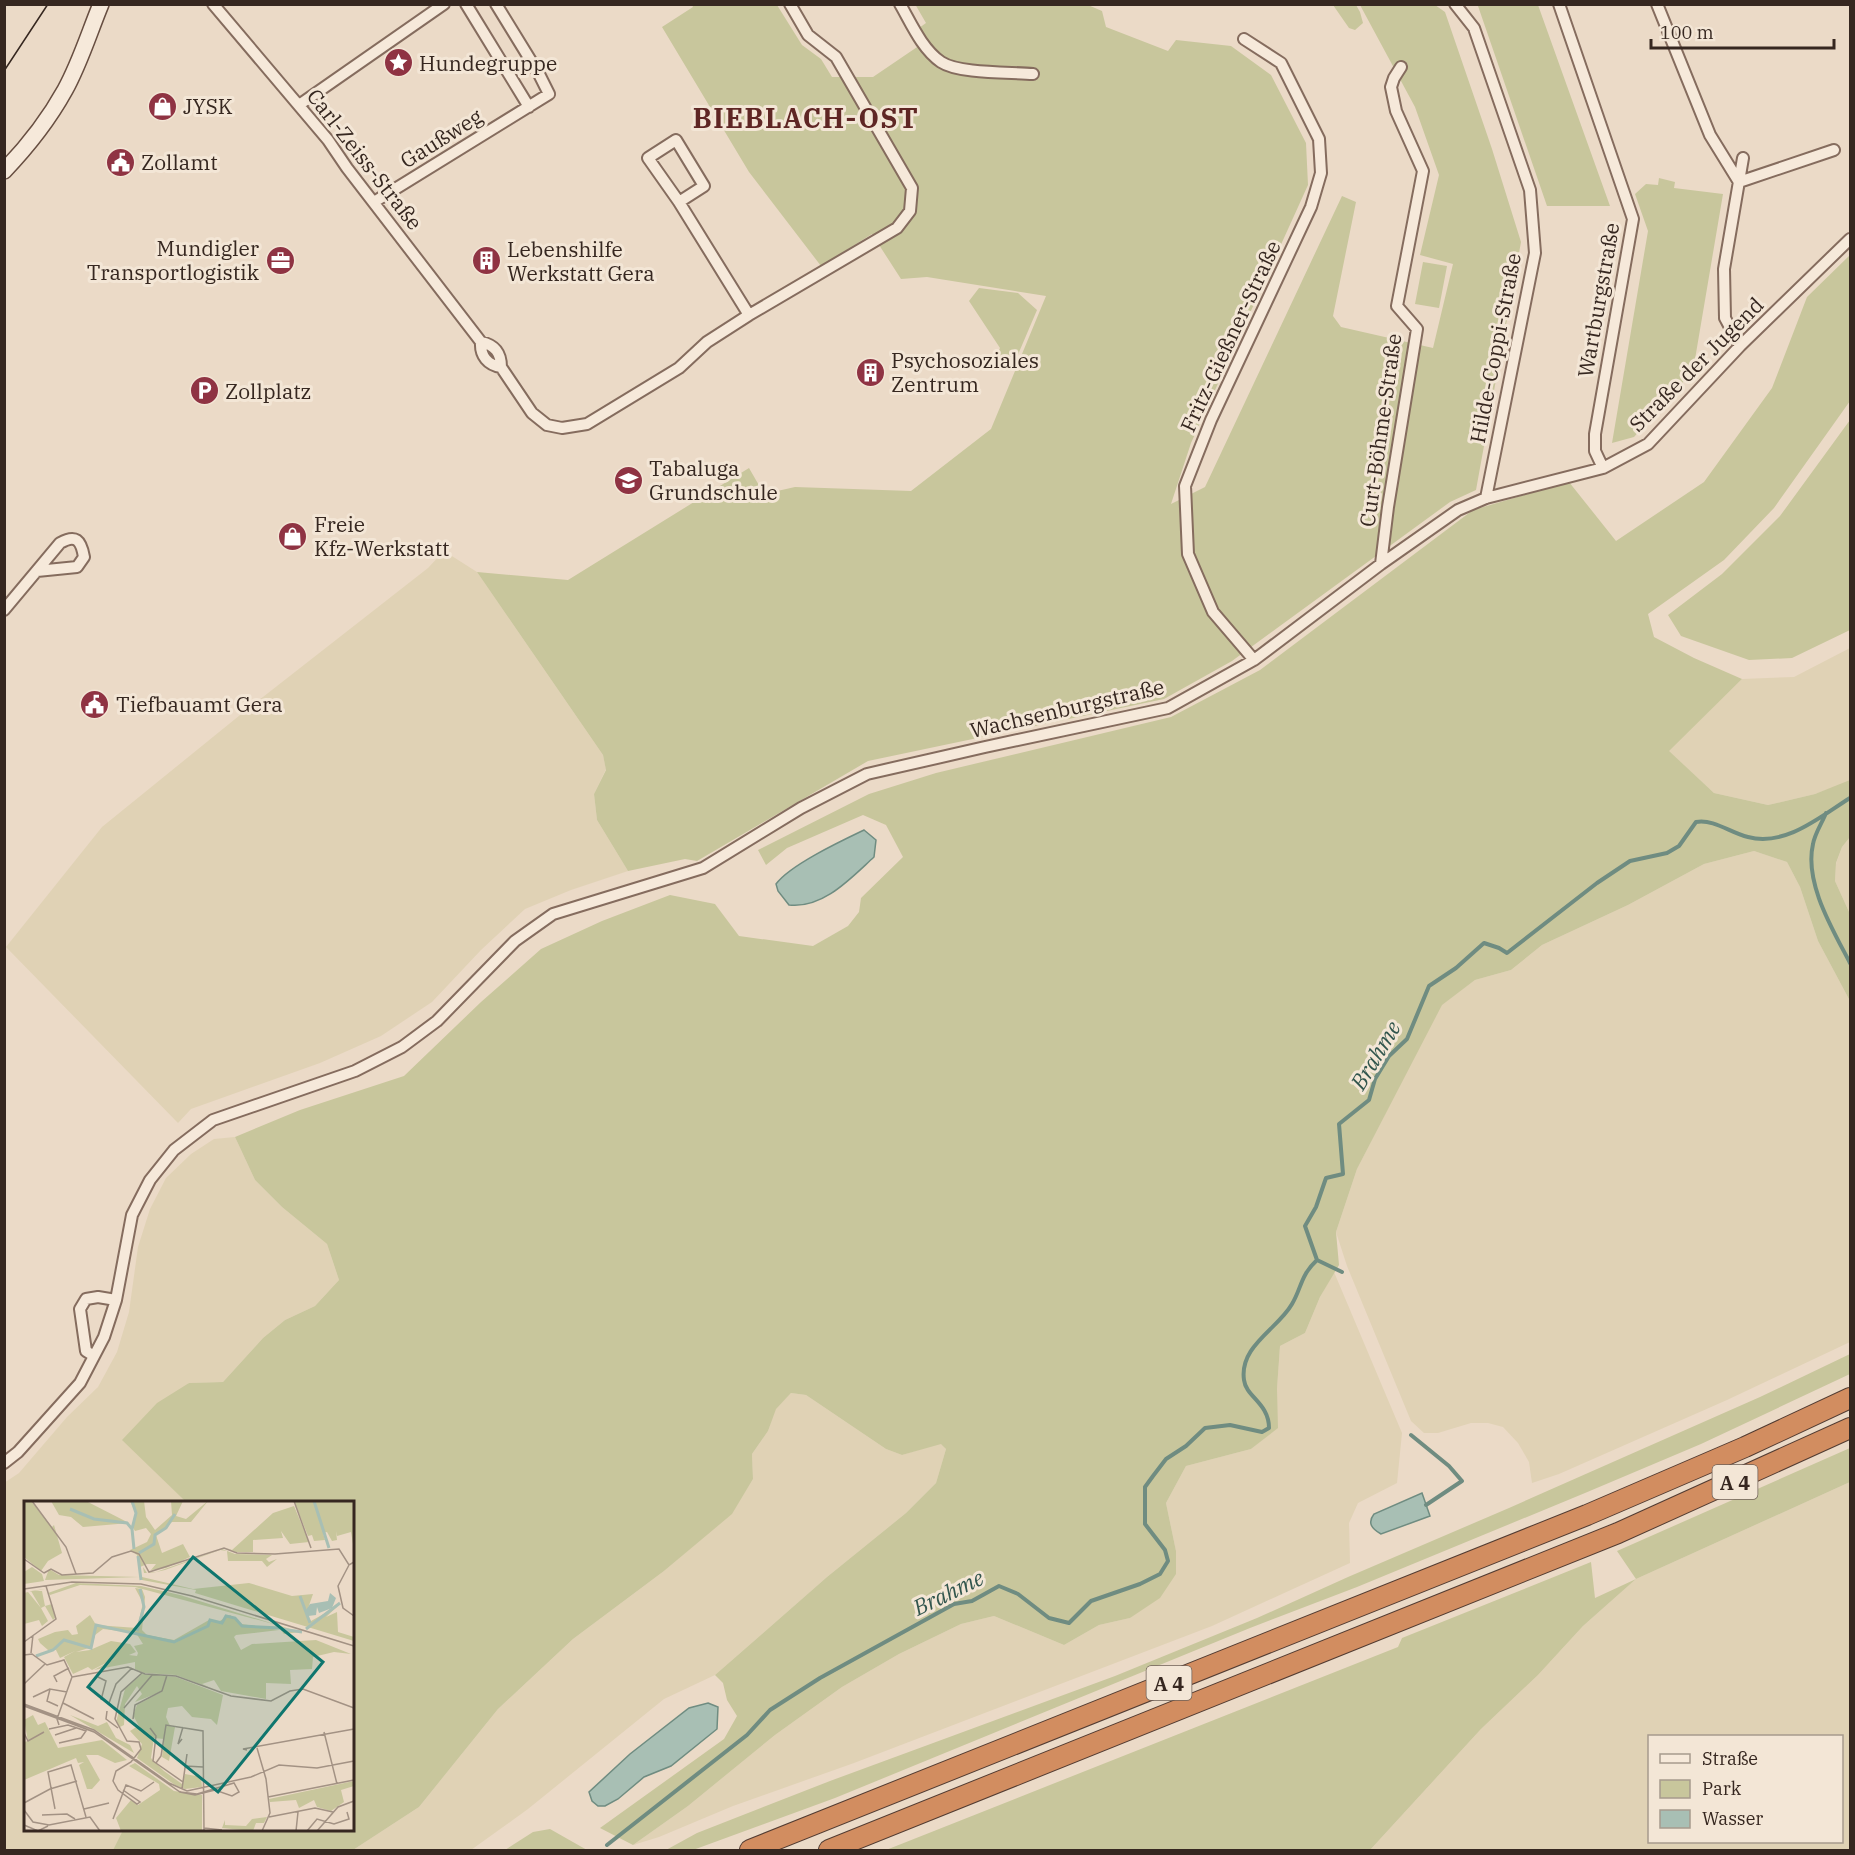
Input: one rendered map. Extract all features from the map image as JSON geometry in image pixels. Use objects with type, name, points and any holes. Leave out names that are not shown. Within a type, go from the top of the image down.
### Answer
[{"type":"highway","name":"A 4","points":[[750,1851],[1587,1515],[1745,1447],[1851,1398]]},
{"type":"highway","name":"A 4","points":[[829,1851],[1618,1533],[1851,1428]]},
{"type":"main road","points":[[4,171],[48,118],[66,88],[101,4]]},
{"type":"street","name":"Carl-Zeiss-Straße","points":[[213,4],[328,140],[481,342],[480,350],[485,359],[493,366],[501,367],[532,413],[547,425],[562,428],[587,424],[679,368],[707,342],[749,315]]},
{"type":"street","points":[[299,105],[444,4]]},
{"type":"street","points":[[466,4],[528,107]]},
{"type":"street","name":"Gaußweg","points":[[374,202],[549,94],[496,4]]},
{"type":"street","points":[[679,202],[704,186],[676,140],[648,158],[679,202],[749,315],[868,247],[897,228],[910,211],[912,188],[836,57],[808,34],[790,4]]},
{"type":"street","points":[[900,4],[925,46],[941,62],[959,69],[1033,74]]},
{"type":"street","name":"Hilde-Coppi-Straße","points":[[1455,4],[1474,28],[1530,190],[1535,253],[1486,498]]},
{"type":"street","name":"Wartburgstraße","points":[[1559,4],[1634,219],[1595,434],[1595,451],[1603,468]]},
{"type":"street","points":[[1657,4],[1710,135],[1739,182]]},
{"type":"street","name":"Fritz-Gießner-Straße","points":[[1244,39],[1281,63],[1319,139],[1321,173],[1311,207],[1211,420],[1185,486],[1188,554],[1213,612],[1254,660]]},
{"type":"street","name":"Curt-Böhme-Straße","points":[[1381,564],[1417,329],[1397,306],[1423,171],[1396,111],[1391,87],[1401,67]]},
{"type":"street","points":[[1739,182],[1834,150]]},
{"type":"street","points":[[1740,346],[1725,318],[1724,269],[1743,158]]},
{"type":"street","name":"Straße der Jugend","points":[[1548,483],[1603,468],[1648,444],[1740,346],[1851,239]]},
{"type":"street","name":"Wachsenburgstraße","points":[[4,1463],[18,1452],[80,1383],[104,1337],[116,1300],[132,1215],[150,1180],[174,1150],[213,1120],[355,1071],[402,1047],[436,1021],[515,941],[554,914],[703,868],[801,808],[867,774],[1168,708],[1254,660],[1381,564],[1458,510],[1486,498],[1548,483]]},
{"type":"street","points":[[4,610],[37,571]]},
{"type":"street","points":[[94,1356],[86,1351],[80,1309],[86,1299],[98,1297],[116,1300]]},
{"type":"shaded area","points":[[444,551],[477,572],[603,755],[606,769],[594,794],[597,820],[628,871],[571,890],[525,909],[481,950],[432,1002],[381,1036],[320,1063],[191,1109],[178,1123],[6,947],[102,827],[245,711],[428,568]]},
{"type":"shaded area","points":[[1850,648],[1850,780],[1843,784],[1815,794],[1768,805],[1714,793],[1668,751],[1742,679],[1794,677]]},
{"type":"shaded area","points":[[1850,837],[1850,914],[1835,881],[1836,864],[1842,847]]},
{"type":"shaded area","points":[[1754,851],[1787,862],[1800,887],[1818,941],[1850,1001],[1850,1342],[1727,1400],[1559,1474],[1532,1483],[1529,1462],[1518,1443],[1503,1427],[1488,1423],[1471,1423],[1438,1433],[1424,1433],[1411,1421],[1347,1266],[1336,1232],[1357,1169],[1441,1005],[1475,980],[1511,970],[1542,945],[1628,905],[1704,864]]},
{"type":"shaded area","points":[[235,1137],[255,1180],[282,1207],[327,1244],[339,1280],[315,1306],[285,1320],[263,1338],[223,1382],[189,1383],[123,1440],[185,1501],[24,1501],[24,1831],[122,1831],[113,1850],[5,1850],[4,1483],[19,1473],[67,1417],[98,1387],[117,1352],[129,1312],[138,1247],[150,1209],[166,1178],[191,1154],[214,1139]]},
{"type":"shaded area","points":[[1334,1272],[1402,1433],[1397,1483],[1358,1503],[1349,1523],[1350,1563],[1212,1626],[633,1845],[688,1806],[775,1735],[842,1687],[899,1654],[961,1624],[994,1616],[1064,1645],[1099,1625],[1130,1618],[1176,1551],[1166,1503],[1186,1466],[1251,1449],[1277,1428],[1280,1346],[1305,1333],[1320,1297]]},
{"type":"shaded area","points":[[791,1393],[806,1395],[886,1449],[902,1455],[941,1443],[946,1449],[936,1483],[906,1513],[827,1577],[715,1675],[664,1699],[528,1809],[471,1850],[353,1850],[419,1807],[498,1709],[573,1639],[664,1571],[732,1513],[753,1479],[752,1454],[768,1431],[775,1409]]},
{"type":"shaded area","points":[[1850,1482],[1850,1850],[1370,1850],[1481,1729],[1538,1675],[1583,1626],[1636,1579]]},
{"type":"green space","points":[[915,4],[1088,5],[1102,11],[1106,27],[1168,51],[1176,40],[1231,46],[1271,75],[1306,143],[1308,185],[1191,443],[1171,504],[1205,487],[1342,196],[1356,202],[1333,316],[1341,327],[1433,348],[1453,264],[1420,255],[1439,175],[1415,107],[1360,5],[1435,5],[1445,12],[1521,242],[1476,490],[1450,502],[1232,661],[1164,699],[868,761],[697,861],[685,859],[628,871],[597,820],[594,794],[606,770],[603,755],[477,572],[568,580],[749,468],[764,494],[795,487],[911,491],[991,429],[1046,296],[927,277],[901,279],[872,234],[821,266],[749,172],[662,27],[693,7],[692,5],[777,5],[802,45],[821,59],[832,77],[873,77],[926,41],[919,28],[926,23]]},
{"type":"green space","points":[[1487,4],[1538,5],[1610,206],[1547,206],[1478,6]]},
{"type":"green space","points":[[1333,5],[1356,5],[1363,23],[1355,30],[1349,28]]},
{"type":"green space","points":[[1659,178],[1675,182],[1674,188],[1723,194],[1693,371],[1634,437],[1612,443],[1648,231],[1635,194],[1646,184],[1658,185]]},
{"type":"green space","points":[[1850,255],[1850,401],[1774,508],[1724,560],[1648,614],[1654,637],[1742,679],[1669,751],[1714,793],[1768,805],[1815,794],[1850,780],[1850,837],[1842,847],[1836,863],[1835,881],[1850,914],[1850,1001],[1818,941],[1800,887],[1787,862],[1754,851],[1704,864],[1628,905],[1542,945],[1511,970],[1475,980],[1442,1005],[1357,1169],[1336,1232],[1339,1265],[1320,1297],[1305,1333],[1280,1346],[1277,1389],[1278,1428],[1251,1449],[1186,1466],[1166,1503],[1176,1551],[1176,1574],[1160,1598],[1130,1618],[1099,1625],[1064,1645],[994,1616],[961,1624],[899,1654],[842,1687],[775,1735],[688,1806],[633,1845],[600,1828],[724,1739],[737,1716],[727,1700],[723,1683],[715,1675],[827,1577],[906,1513],[936,1483],[946,1449],[941,1444],[902,1455],[886,1449],[806,1395],[791,1393],[776,1409],[768,1431],[752,1454],[753,1479],[732,1514],[664,1571],[573,1639],[498,1709],[419,1807],[353,1850],[113,1850],[122,1831],[354,1831],[354,1501],[185,1501],[122,1440],[157,1403],[189,1383],[223,1382],[263,1338],[285,1320],[315,1306],[339,1280],[327,1244],[282,1207],[255,1180],[235,1137],[300,1110],[404,1076],[481,1002],[541,949],[602,921],[670,895],[715,904],[739,936],[813,946],[848,926],[859,912],[861,898],[903,857],[886,825],[863,815],[787,848],[766,865],[758,850],[869,794],[936,773],[1171,717],[1260,670],[1473,510],[1569,482],[1616,541],[1704,482],[1772,388],[1807,297]]},
{"type":"green space","points":[[1423,262],[1447,266],[1439,308],[1415,304]]},
{"type":"green space","points":[[979,288],[1018,293],[1037,310],[1011,371],[991,368],[1000,348],[969,301]]},
{"type":"green space","points":[[1850,420],[1850,630],[1792,658],[1749,660],[1681,636],[1668,615],[1722,574],[1780,516]]},
{"type":"green space","points":[[1850,1354],[1850,1374],[1701,1444],[1585,1493],[835,1798],[693,1850],[666,1850],[697,1833],[830,1781],[1115,1676],[1257,1618],[1760,1397]]},
{"type":"green space","points":[[1850,1448],[1850,1482],[1636,1579],[1617,1551]]},
{"type":"green space","points":[[1591,1562],[1595,1598],[1636,1579],[1583,1626],[1538,1675],[1481,1729],[1370,1850],[886,1850],[1398,1647],[1402,1638]]},
{"type":"green space","points":[[550,1829],[587,1850],[505,1850],[533,1832]]},
{"type":"water","points":[[864,830],[876,840],[874,857],[825,897],[801,905],[789,905],[778,891],[776,884],[783,877],[817,854]]},
{"type":"water","points":[[1422,1493],[1430,1516],[1381,1534],[1373,1528],[1371,1520],[1374,1514]]},
{"type":"water","points":[[708,1703],[718,1707],[717,1729],[671,1766],[644,1777],[618,1799],[605,1806],[598,1806],[592,1801],[589,1792],[630,1754],[689,1708]]},
{"type":"waterway","name":"Brahme","points":[[607,1845],[747,1735],[770,1710],[820,1678],[954,1604],[972,1601],[999,1586],[1018,1594],[1049,1618],[1069,1623],[1091,1601],[1140,1584],[1160,1574],[1168,1561],[1165,1550],[1145,1524],[1145,1487],[1166,1459],[1186,1446],[1205,1428],[1230,1425],[1262,1432],[1269,1428],[1262,1406],[1249,1391],[1244,1380],[1247,1357],[1286,1313],[1307,1271],[1317,1260],[1305,1226],[1316,1207],[1326,1178],[1343,1174],[1339,1124],[1369,1100],[1375,1079],[1389,1056],[1407,1039],[1429,986],[1456,968],[1484,943],[1507,953],[1597,883],[1630,861],[1667,853],[1679,846],[1696,822],[1716,824],[1748,837],[1776,838],[1815,821],[1850,798]]},
{"type":"waterway","points":[[1826,813],[1813,844],[1811,859],[1813,874],[1816,890],[1828,921],[1850,963]]},
{"type":"waterway","points":[[1317,1260],[1342,1272]]},
{"type":"waterway","points":[[1411,1435],[1449,1466],[1462,1481],[1426,1505]]},
{"type":"tram line","points":[[4,6],[8,4]]},
{"type":"tram line","points":[[4,71],[48,4]]},
{"type":"place","name":"Hundegruppe","points":[[398,63]]},
{"type":"place","name":"JYSK","points":[[162,106]]},
{"type":"place","name":"Zollamt","points":[[120,162]]},
{"type":"place","name":"Mundigler Transportlogistik","points":[[280,260]]},
{"type":"place","name":"Lebenshilfe Werkstatt Gera","points":[[486,261]]},
{"type":"place","name":"Psychosoziales Zentrum","points":[[870,372]]},
{"type":"place","name":"Zollplatz","points":[[204,391]]},
{"type":"place","name":"Tabaluga Grundschule","points":[[628,480]]},
{"type":"place","name":"Freie Kfz-Werkstatt","points":[[293,536]]},
{"type":"place","name":"Tiefbauamt Gera","points":[[95,704]]},
{"type":"district","name":"BIEBLACH-OST","points":[[806,117]]}]
